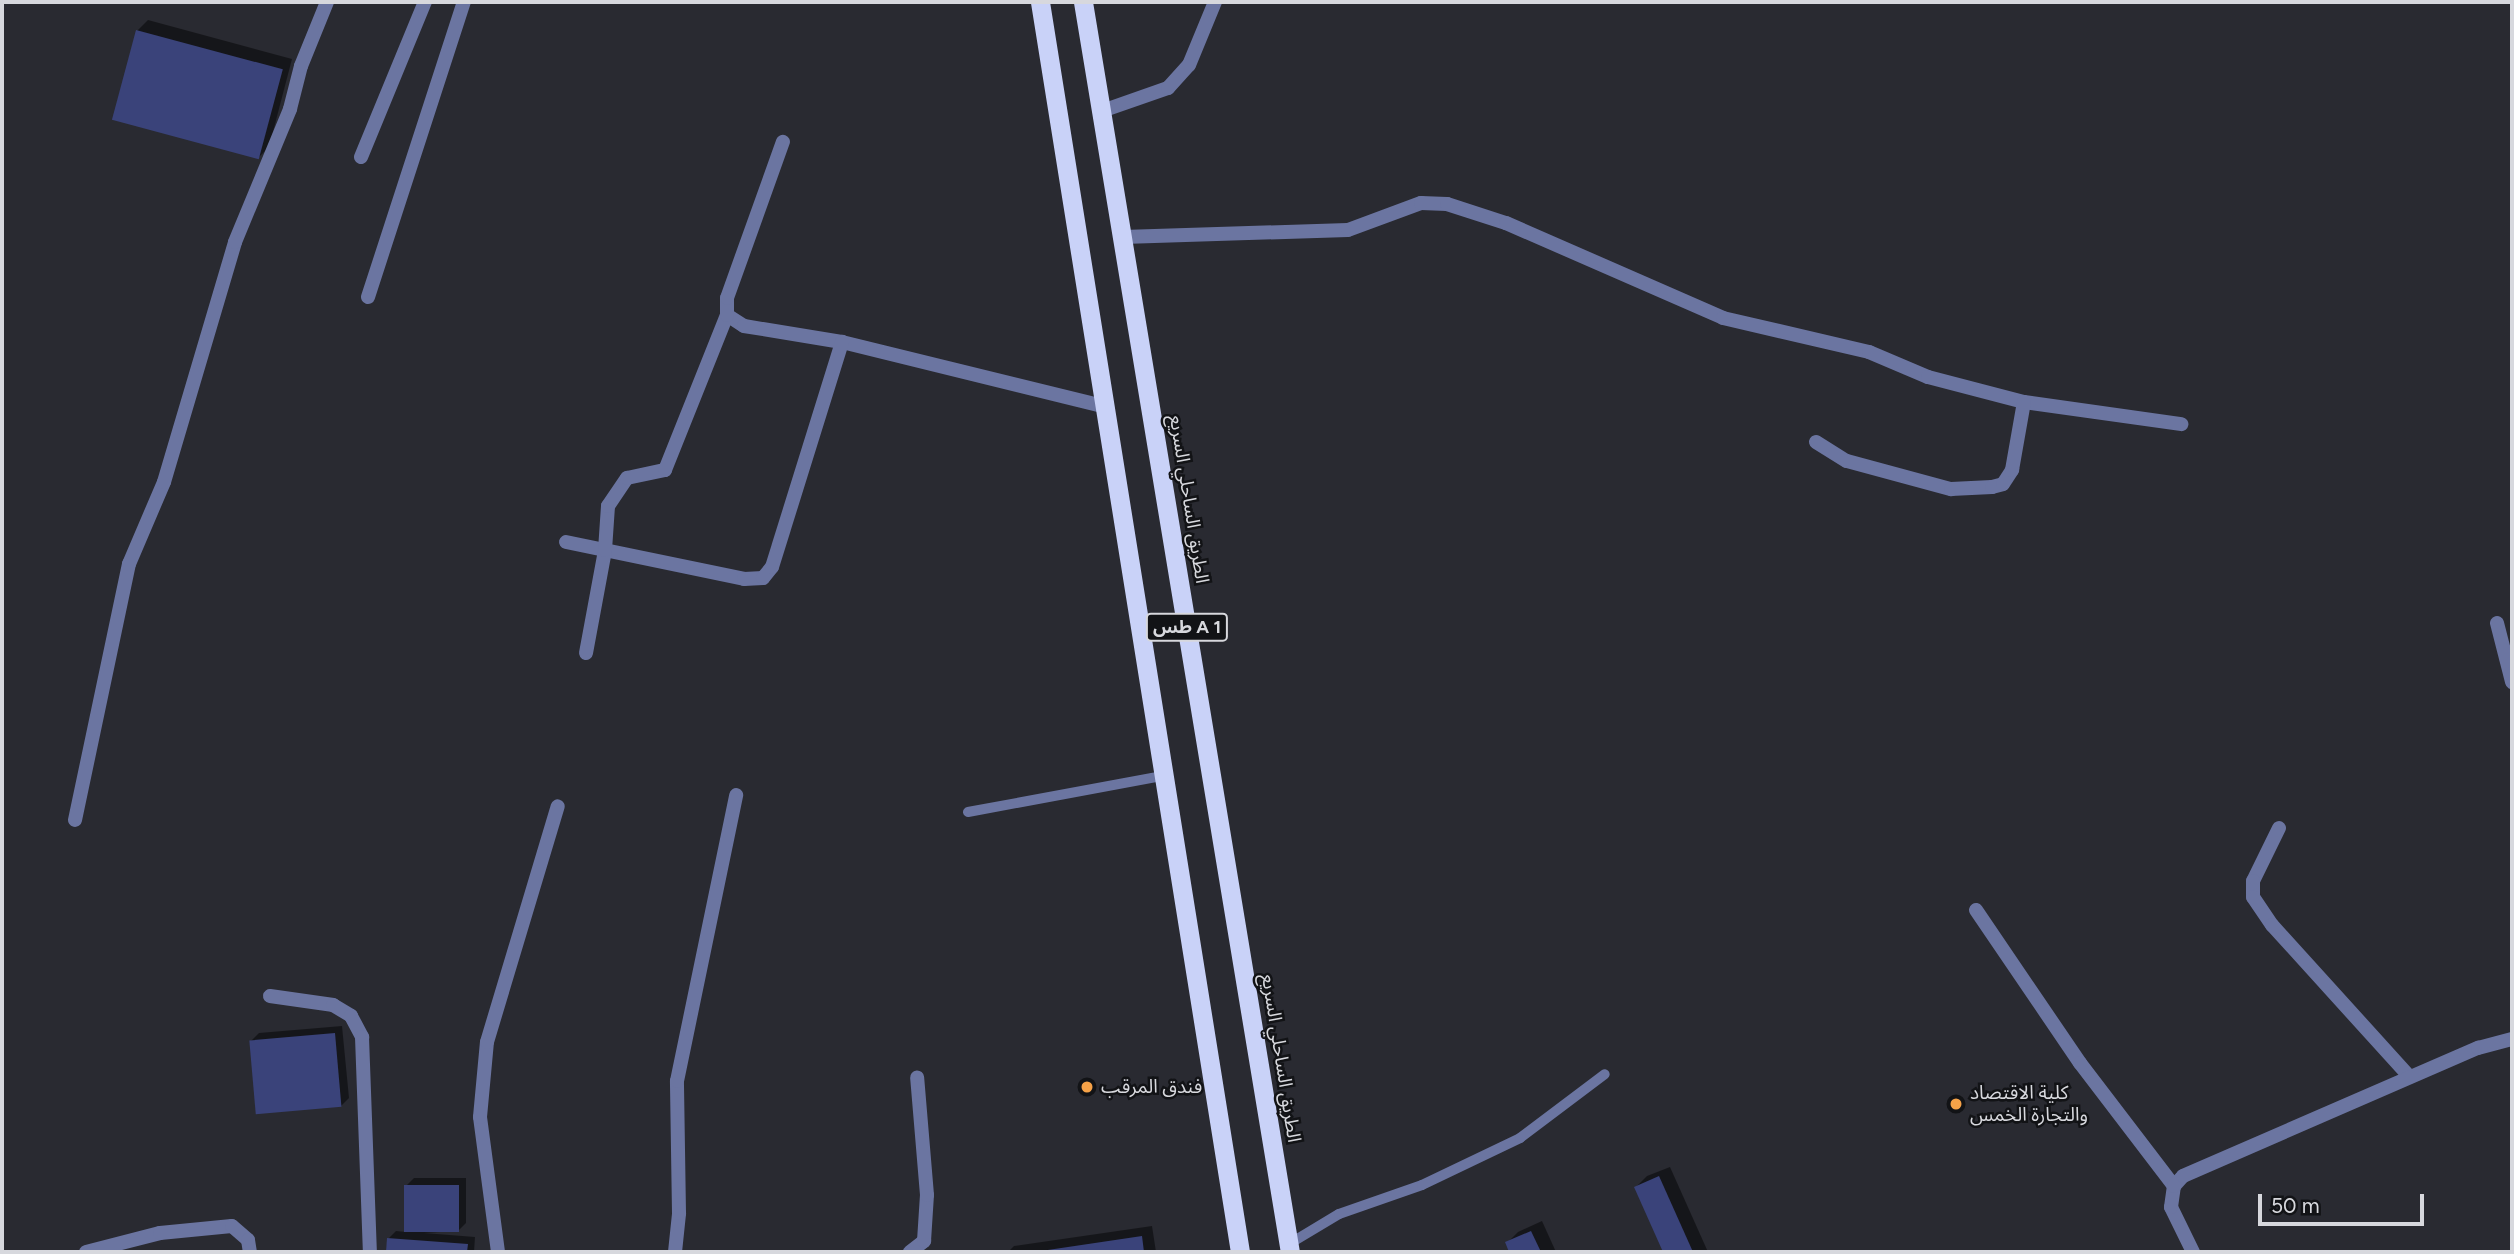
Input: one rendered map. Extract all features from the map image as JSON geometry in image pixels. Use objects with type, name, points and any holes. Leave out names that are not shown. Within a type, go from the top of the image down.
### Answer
[{"type":"highway","name":"طس A 1","points":[[1040,2],[1240,1252]]},
{"type":"highway","name":"الطريق الساحلي السريع","points":[[1083,2],[1289,1248]]},
{"type":"street","points":[[75,820],[129,564],[164,482],[234,242],[290,109],[301,66],[327,2]]},
{"type":"street","points":[[361,157],[425,2]]},
{"type":"street","points":[[368,297],[464,2]]},
{"type":"street","points":[[1102,111],[1168,88],[1189,65],[1215,2]]},
{"type":"street","points":[[586,653],[605,550],[608,506],[627,478],[665,470],[727,315],[727,298],[783,142]]},
{"type":"street","points":[[1122,237],[1348,230],[1421,203],[1447,204],[1506,223],[1723,318],[1869,352],[1928,377],[2024,402],[2181,424]]},
{"type":"street","points":[[727,315],[744,326],[842,342],[1106,407]]},
{"type":"street","points":[[566,542],[744,579],[763,578],[772,568],[842,342]]},
{"type":"street","points":[[1816,442],[1847,461],[1951,489],[1993,487],[2003,484],[2012,470],[2024,402]]},
{"type":"street","points":[[2497,623],[2512,682]]},
{"type":"street","points":[[675,1252],[677,1081],[736,795]]},
{"type":"street","points":[[498,1252],[480,1117],[487,1042],[558,806]]},
{"type":"street","points":[[2279,828],[2253,881],[2253,897],[2272,925],[2410,1077]]},
{"type":"street","points":[[1976,910],[2080,1063],[2174,1186]]},
{"type":"street","points":[[270,996],[333,1005],[351,1016],[362,1037],[370,1252]]},
{"type":"street","points":[[2193,1252],[2171,1207],[2174,1186],[2183,1176],[2237,1149],[2410,1077],[2512,1039]]},
{"type":"street","points":[[910,1252],[924,1241],[927,1195],[917,1077]]},
{"type":"street","points":[[86,1252],[160,1233],[232,1226],[248,1240],[250,1252]]},
{"type":"street","points":[[924,1241],[935,1252]]},
{"type":"lane","points":[[968,812],[1163,776]]},
{"type":"lane","points":[[1289,1248],[1339,1214],[1422,1185],[1520,1138],[1605,1074]]},
{"type":"building","points":[[136,30],[283,69],[259,159],[112,120]]},
{"type":"building","points":[[335,1033],[341,1107],[256,1114],[249,1040]]},
{"type":"building","points":[[1659,1176],[1693,1252],[1663,1252],[1634,1187]]},
{"type":"building","points":[[404,1185],[459,1185],[459,1232],[404,1232]]},
{"type":"building","points":[[1531,1231],[1541,1252],[1509,1252],[1505,1242]]},
{"type":"building","points":[[1142,1236],[1144,1252],[1041,1252],[1041,1251]]},
{"type":"building","points":[[387,1238],[468,1244],[467,1252],[386,1252]]},
{"type":"place","name":"فندق المرقب","points":[[1087,1087]]},
{"type":"place","name":"كلية الاقتصاد والتجارة الخمس","points":[[1956,1104]]}]
